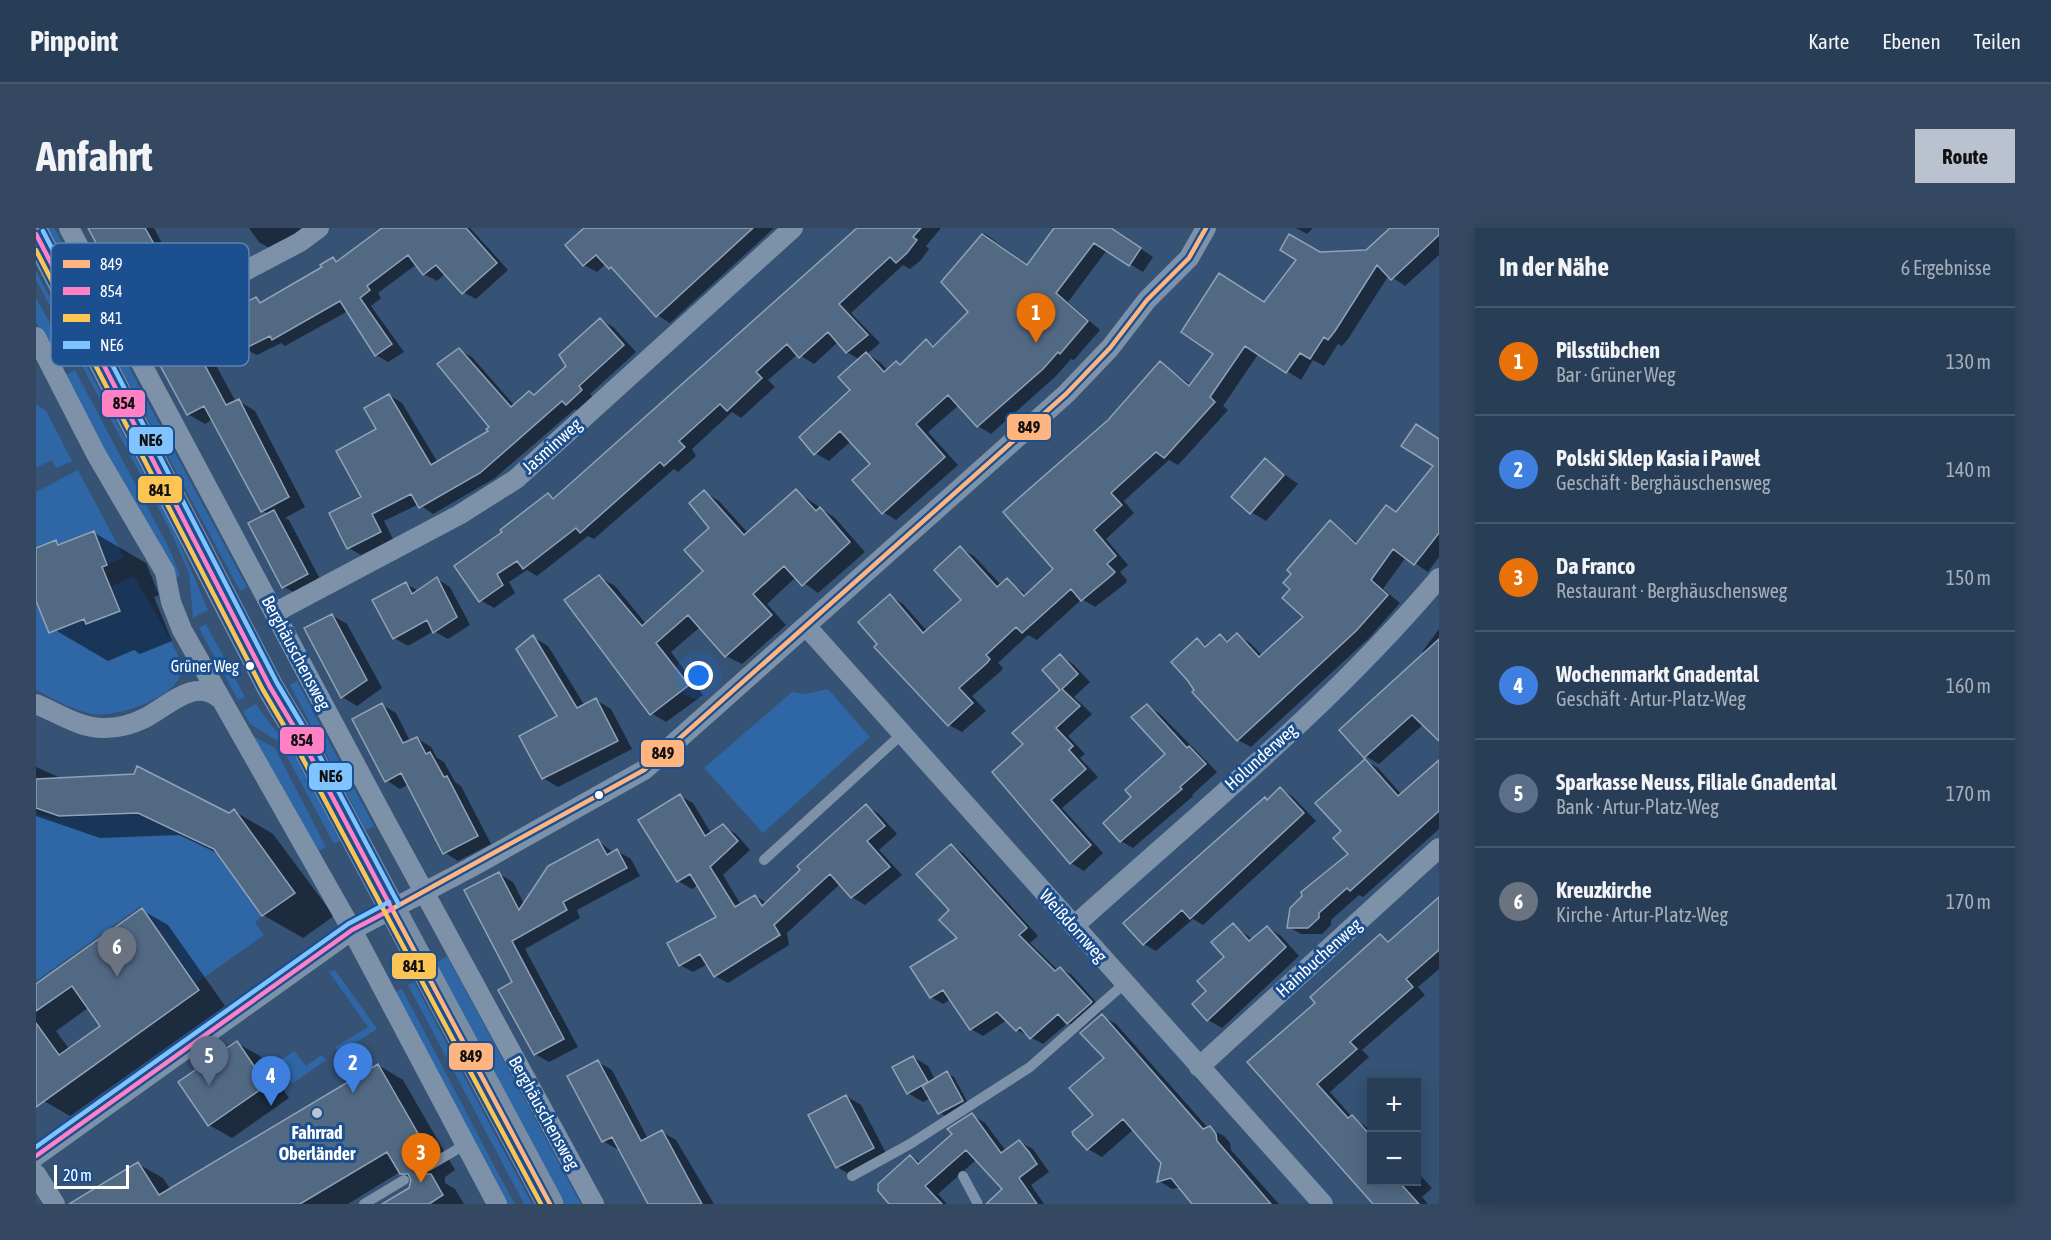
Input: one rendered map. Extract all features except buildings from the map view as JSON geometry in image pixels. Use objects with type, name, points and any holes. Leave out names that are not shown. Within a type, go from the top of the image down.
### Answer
[{"type":"main road","name":"Berghäuschensweg","points":[[36,234],[51,263]]},
{"type":"main road","name":"Berghäuschensweg","points":[[104,366],[273,694],[303,742],[550,1204]]},
{"type":"street","name":"Berghäuschensweg","points":[[69,228],[77,243]]},
{"type":"street","points":[[249,269],[300,242],[319,228]]},
{"type":"street","name":"Jasminweg","points":[[274,613],[459,515],[516,478],[793,228]]},
{"type":"street","points":[[36,1156],[352,930],[644,770],[1066,394],[1110,348],[1147,300],[1189,258],[1206,228]]},
{"type":"street","points":[[36,372],[39,343]]},
{"type":"street","points":[[39,343],[96,454],[165,572],[171,602],[182,630],[352,930],[497,1204]]},
{"type":"street","name":"Berghäuschensweg","points":[[142,366],[594,1204]]},
{"type":"street","name":"Holunderweg","points":[[1074,926],[1326,699],[1394,631],[1439,578]]},
{"type":"street","name":"Weißdornweg","points":[[806,626],[1323,1204]]},
{"type":"street","points":[[36,704],[83,726],[107,728],[145,718],[192,692],[206,691],[219,698]]},
{"type":"street","name":"Hainbuchenweg","points":[[1199,1067],[1439,848]]},
{"type":"street","points":[[36,1174],[55,1204]]},
{"type":"lane","points":[[764,860],[903,734]]},
{"type":"lane","points":[[852,1176],[910,1144],[950,1116],[1030,1067],[1125,983]]},
{"type":"lane","points":[[427,1167],[466,1144]]},
{"type":"lane","points":[[963,1176],[978,1204]]},
{"type":"lane","points":[[364,1204],[404,1180]]},
{"type":"shaded area","points":[[46,228],[54,228],[62,243],[54,243]]},
{"type":"shaded area","points":[[36,271],[51,299],[51,308],[36,280]]},
{"type":"shaded area","points":[[36,297],[51,325],[51,349],[36,322]]},
{"type":"shaded area","points":[[82,366],[87,366],[174,530],[208,610],[193,618],[189,573],[170,530]]},
{"type":"shaded area","points":[[120,366],[128,366],[247,587],[240,591]]},
{"type":"shaded area","points":[[75,370],[171,552],[180,576],[173,579],[64,376]]},
{"type":"shaded area","points":[[36,404],[46,411],[72,461],[56,468],[52,460],[36,468]]},
{"type":"shaded area","points":[[78,470],[124,557],[107,565],[93,531],[58,545],[56,540],[36,548],[36,492]]},
{"type":"shaded area","points":[[134,576],[180,659],[182,666],[180,677],[172,687],[147,703],[103,715],[78,710],[36,690],[36,601],[49,633],[84,619],[86,624],[119,611],[110,587]]},
{"type":"shaded area","points":[[206,624],[245,697],[238,700],[199,628]]},
{"type":"shaded area","points":[[297,681],[374,826],[366,830],[290,685]]},
{"type":"shaded area","points":[[828,689],[870,737],[763,833],[704,768],[792,692],[806,694]]},
{"type":"shaded area","points":[[256,704],[302,767],[340,841],[334,844],[279,742],[250,724],[243,711]]},
{"type":"shaded area","points":[[253,736],[275,748],[326,847],[318,852]]},
{"type":"shaded area","points":[[36,813],[52,818],[138,814],[214,850],[262,916],[255,922],[264,935],[196,983],[141,906],[36,981]]},
{"type":"shaded area","points":[[447,956],[581,1204],[564,1204],[436,963]]},
{"type":"shaded area","points":[[335,970],[377,1029],[339,1053],[335,1047],[368,1027],[329,972]]},
{"type":"shaded area","points":[[414,982],[532,1204],[524,1204],[408,985]]},
{"type":"shaded area","points":[[402,989],[515,1204],[506,1204],[394,993]]},
{"type":"shaded area","points":[[294,1051],[306,1066],[322,1055],[326,1060],[292,1084],[277,1063]]},
{"type":"transit line","name":"849","points":[[392,909],[644,770],[1066,394],[1110,348],[1147,300],[1189,258],[1206,228]]},
{"type":"transit line","name":"NE6","points":[[43,231],[51,246]]},
{"type":"transit line","name":"854","points":[[36,234],[51,263]]},
{"type":"transit line","name":"841","points":[[36,250],[51,279]]},
{"type":"transit line","name":"841","points":[[96,366],[263,690],[296,746],[541,1204]]},
{"type":"transit line","name":"854","points":[[104,366],[270,687],[303,742],[392,909]]},
{"type":"transit line","name":"NE6","points":[[113,366],[277,683],[310,738],[399,905]]},
{"type":"transit line","name":"NE6","points":[[36,1147],[348,924],[389,902]]},
{"type":"transit line","name":"849","points":[[392,909],[550,1204]]},
{"type":"transit line","name":"854","points":[[36,1156],[352,930],[392,909]]},
{"type":"place","name":"Pilsstübchen","points":[[1036,343]]},
{"type":"place","name":"Grüner Weg","points":[[250,666]]},
{"type":"place","name":"Kreuzkirche","points":[[117,977]]},
{"type":"place","name":"Sparkasse Neuss, Filiale Gnadental","points":[[209,1086]]},
{"type":"place","name":"Polski Sklep Kasia i Paweł","points":[[353,1093]]},
{"type":"place","name":"Wochenmarkt Gnadental","points":[[271,1106]]},
{"type":"place","name":"Fahrrad Oberländer","points":[[317,1113]]},
{"type":"place","name":"Da Franco","points":[[421,1183]]}]
